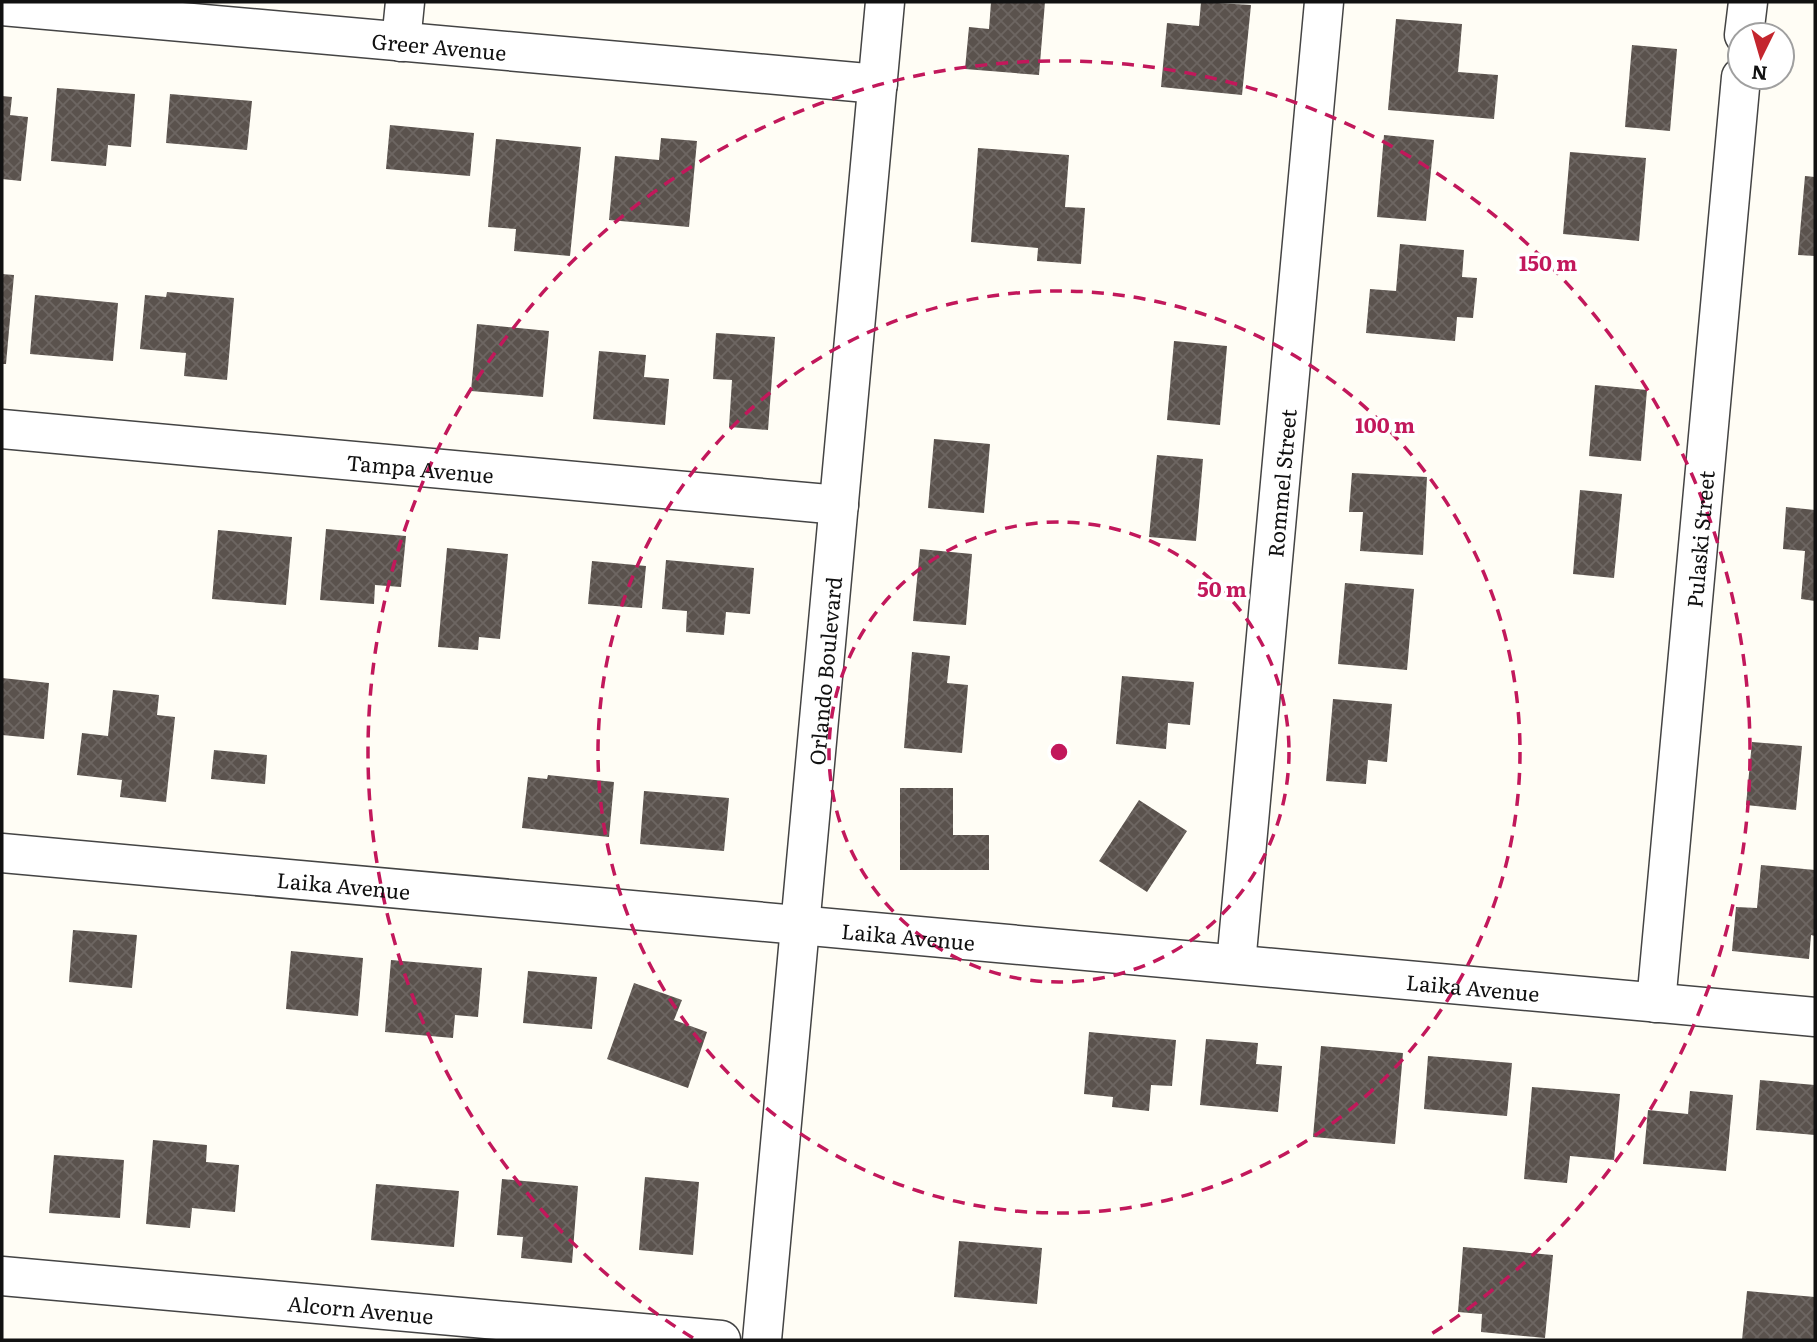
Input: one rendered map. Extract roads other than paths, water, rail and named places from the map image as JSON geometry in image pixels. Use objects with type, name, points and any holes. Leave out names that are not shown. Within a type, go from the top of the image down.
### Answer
[{"type":"street","points":[[401,42],[405,2]]},
{"type":"street","name":"Orlando Boulevard","points":[[762,1340],[885,2]]},
{"type":"street","name":"Rommel Street","points":[[1236,964],[1324,2]]},
{"type":"street","points":[[1746,21],[1748,2]]},
{"type":"street","name":"Greer Avenue","points":[[2,6],[878,84]]},
{"type":"street","name":"Pulaski Street","points":[[1656,1003],[1740,91]]},
{"type":"street","name":"Tampa Avenue","points":[[2,429],[839,505]]},
{"type":"street","name":"Laika Avenue","points":[[2,853],[1815,1017]]},
{"type":"street","name":"Alcorn Avenue","points":[[2,1276],[720,1340]]}]
